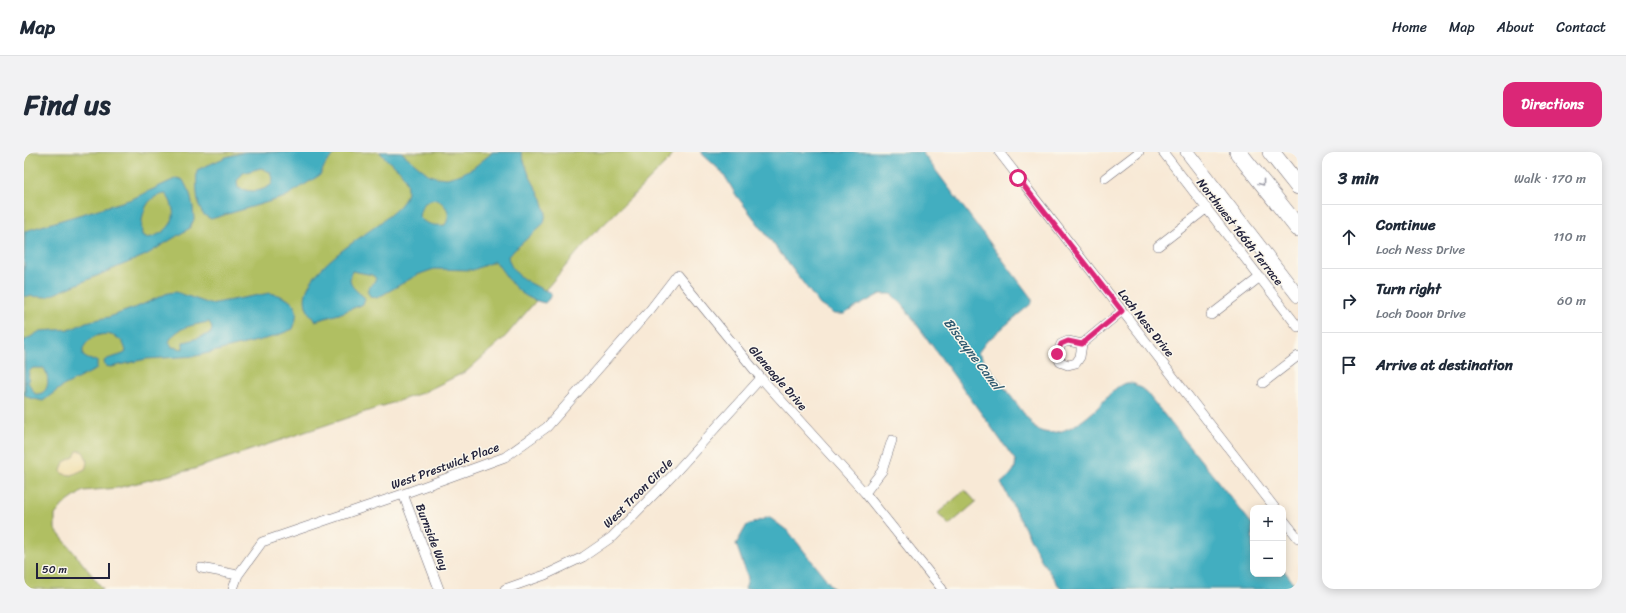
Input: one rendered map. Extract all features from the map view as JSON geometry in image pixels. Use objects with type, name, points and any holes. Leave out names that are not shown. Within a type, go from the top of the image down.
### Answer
[{"type":"highway","points":[[1238,152],[1298,228]]},
{"type":"highway","points":[[1272,152],[1298,186]]},
{"type":"street","name":"Loch Ness Drive","points":[[999,152],[1273,505]]},
{"type":"street","points":[[1105,178],[1139,152]]},
{"type":"street","name":"Northwest 166th Terrace","points":[[1163,152],[1298,327]]},
{"type":"street","points":[[1187,152],[1298,296]]},
{"type":"street","points":[[1158,246],[1207,208]]},
{"type":"street","name":"Gleneagle Drive","points":[[677,275],[762,378],[865,494],[942,589]]},
{"type":"street","name":"West Prestwick Place","points":[[233,589],[238,575],[262,542],[403,494],[505,457],[546,427],[650,310],[677,275]]},
{"type":"street","points":[[1211,315],[1260,277]]},
{"type":"street","points":[[1082,344],[1122,311]]},
{"type":"street","points":[[1263,383],[1298,356]]},
{"type":"street","name":"West Troon Circle","points":[[505,589],[545,574],[583,557],[612,537],[672,476],[762,378]]},
{"type":"street","points":[[865,494],[882,471],[892,440]]},
{"type":"street","name":"Burnside Way","points":[[403,494],[439,589]]},
{"type":"street","points":[[1286,523],[1298,538]]},
{"type":"street","points":[[201,568],[238,575]]},
{"type":"green space","points":[[24,152],[673,152],[670,159],[588,240],[505,337],[467,371],[422,393],[194,469],[117,488],[83,491],[63,505],[55,515],[55,529],[103,589],[24,589]]},
{"type":"green space","points":[[965,490],[976,502],[949,525],[938,513]]},
{"type":"sand","points":[[77,451],[82,451],[85,456],[87,462],[85,469],[72,475],[63,474],[61,471],[64,462],[74,457]]},
{"type":"water","points":[[245,152],[337,152],[326,163],[320,175],[285,197],[211,219],[203,214],[199,205],[197,170],[226,157]],"holes":[[[261,168],[270,172],[273,178],[272,184],[268,187],[255,191],[238,188],[237,181],[243,173]]]},
{"type":"water","points":[[380,152],[401,152],[428,174],[436,177],[447,178],[461,174],[473,168],[493,152],[521,152],[529,175],[542,199],[546,213],[544,223],[508,256],[510,263],[518,275],[551,293],[549,299],[545,303],[521,293],[510,282],[495,261],[473,270],[434,269],[417,275],[377,298],[370,296],[367,291],[376,279],[373,275],[352,271],[350,280],[352,286],[365,298],[363,304],[339,314],[315,321],[308,312],[305,297],[311,282],[318,272],[340,252],[385,219],[403,202],[407,193],[406,181],[400,171]],"holes":[[[436,199],[446,207],[448,217],[445,225],[431,224],[425,222],[419,217],[424,204]]]},
{"type":"water","name":"Biscayne Canal","points":[[700,152],[922,152],[1032,299],[1032,303],[986,342],[978,353],[1035,428],[1043,432],[1051,433],[1069,428],[1093,412],[1119,386],[1132,383],[1137,386],[1146,392],[1250,522],[1250,577],[1286,577],[1286,573],[1298,589],[1061,589],[1043,563],[1001,483],[1014,470],[1016,464],[1015,460],[902,304],[891,294],[880,294],[844,314],[834,314],[820,305],[736,195],[723,173]]},
{"type":"water","points":[[177,178],[183,180],[190,194],[194,219],[190,228],[146,255],[47,297],[24,296],[25,231],[132,199]],"holes":[[[166,194],[171,202],[173,216],[172,222],[168,227],[163,232],[148,238],[142,235],[143,214],[145,208],[153,198]]]},
{"type":"water","points":[[176,292],[210,304],[270,293],[278,295],[293,304],[296,314],[293,329],[273,337],[196,356],[146,359],[111,367],[105,366],[104,361],[126,352],[124,344],[113,336],[106,334],[99,335],[87,342],[83,349],[83,356],[97,361],[97,369],[63,386],[43,401],[30,398],[25,395],[24,341],[40,331],[72,329],[86,322],[109,317],[137,307],[168,293]],"holes":[[[209,322],[212,327],[211,333],[183,342],[183,349],[172,347],[169,342],[172,337],[181,330]],[[33,368],[44,368],[46,372],[48,381],[46,389],[40,394],[35,394],[28,382],[29,371]]]},
{"type":"water","points":[[769,517],[789,532],[834,589],[745,589],[748,578],[736,544],[747,525]]},
{"type":"route","points":[[1018,178],[1122,311],[1082,344],[1068,341],[1064,342],[1059,347],[1057,354]]}]
